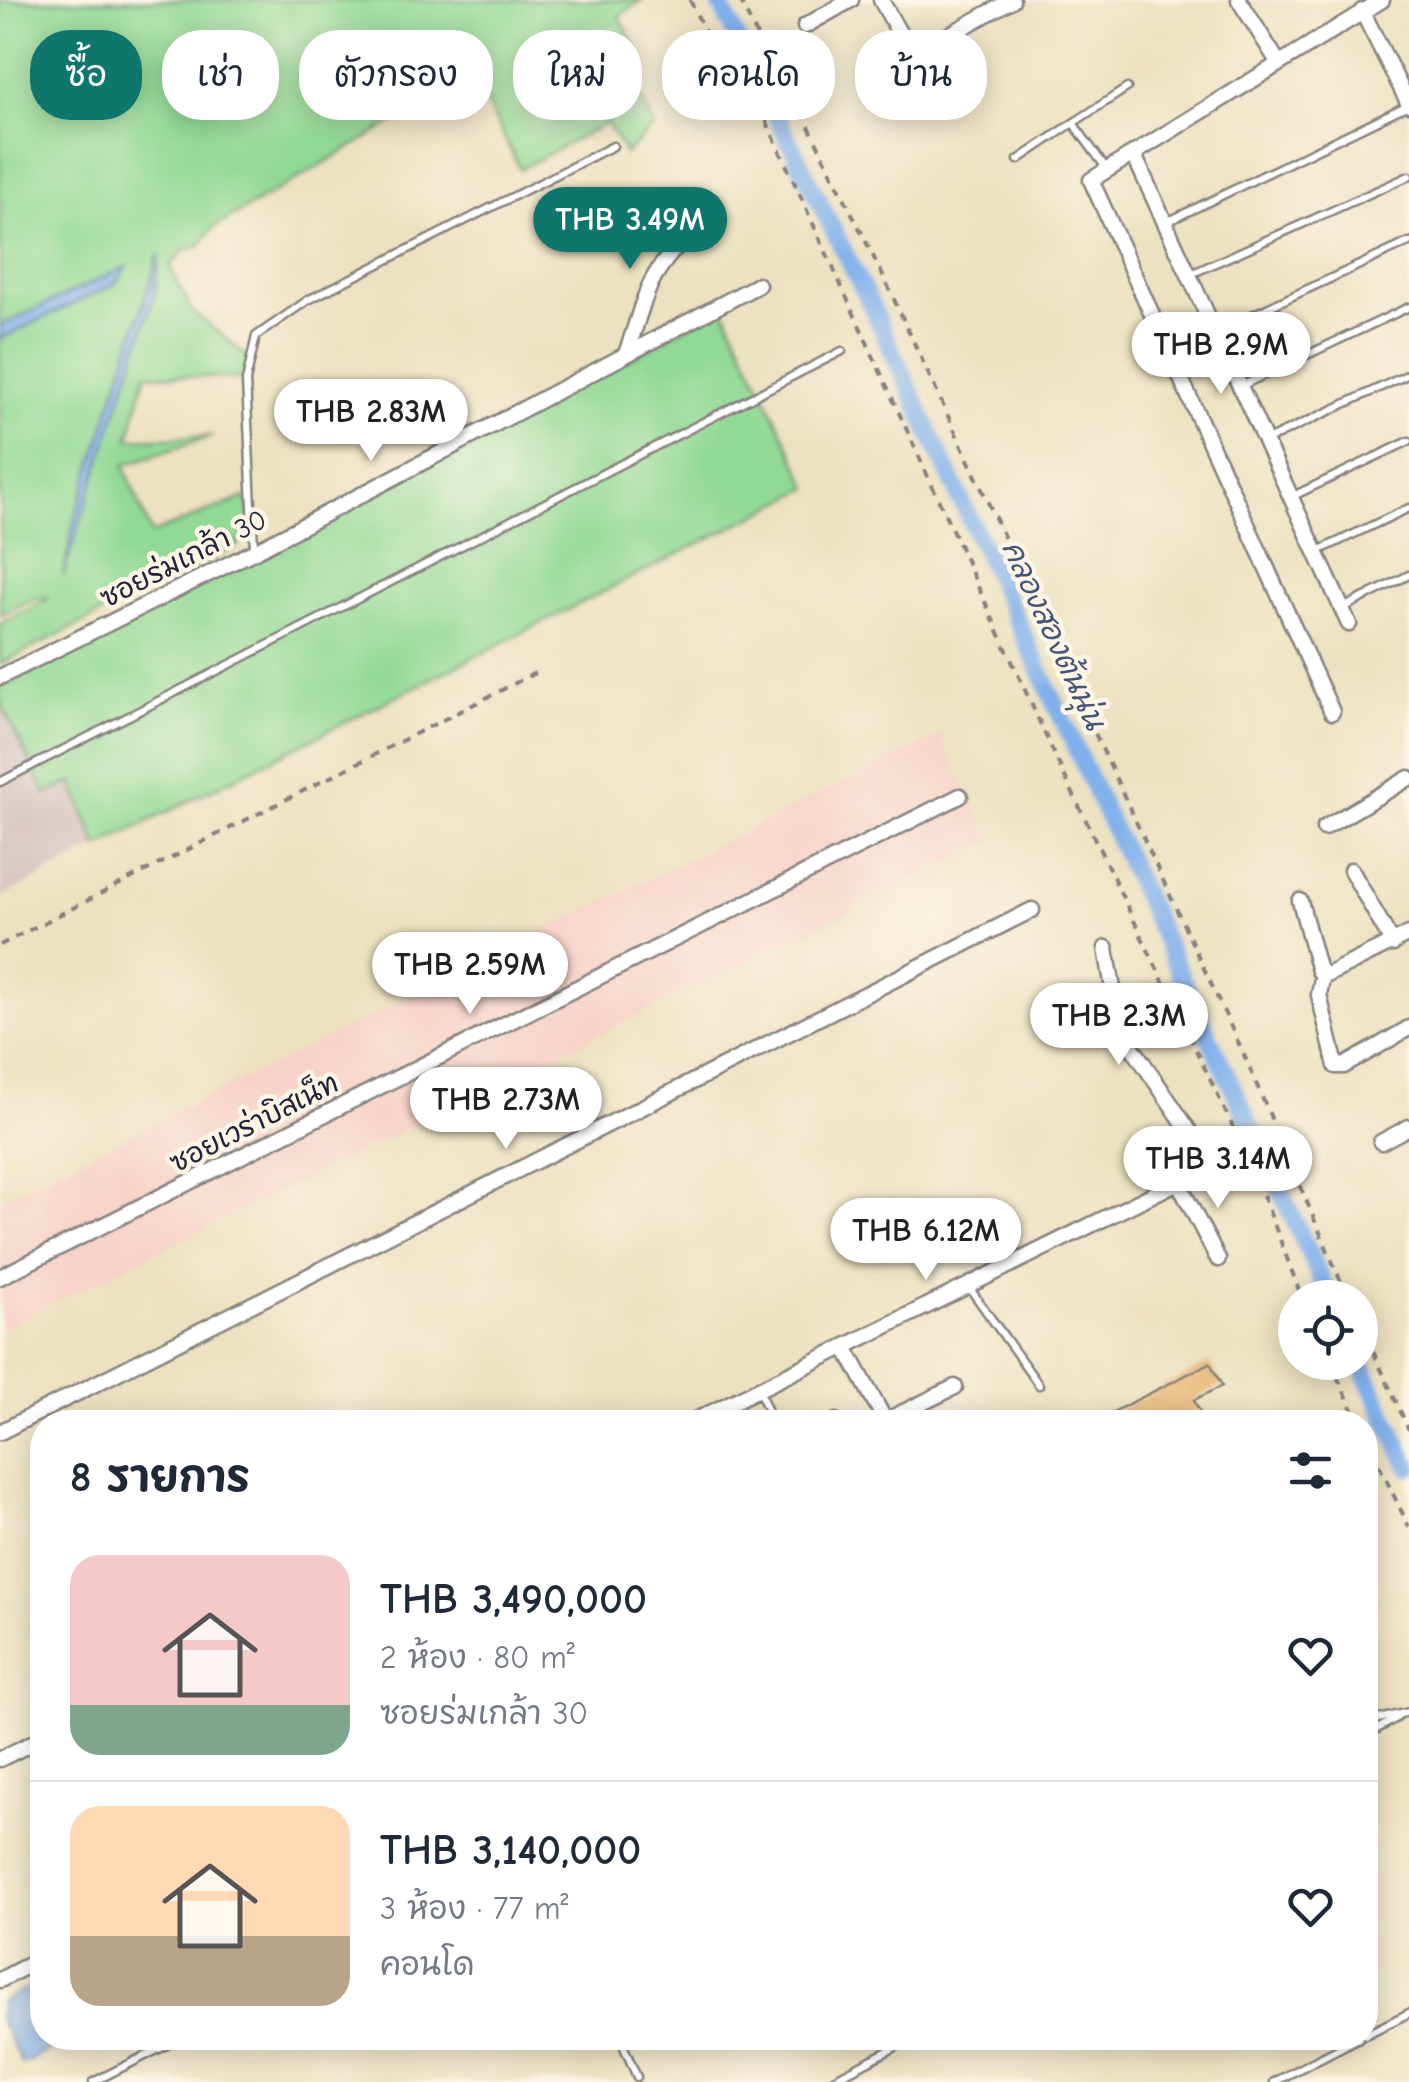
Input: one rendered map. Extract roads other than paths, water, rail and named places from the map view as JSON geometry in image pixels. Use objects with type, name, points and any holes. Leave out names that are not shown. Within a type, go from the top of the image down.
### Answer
[{"type":"street","points":[[806,26],[851,0]]},
{"type":"street","points":[[881,0],[907,48],[918,52],[1012,0]]},
{"type":"street","points":[[1239,0],[1278,62]]},
{"type":"street","points":[[1332,712],[1090,183],[1382,0]]},
{"type":"street","points":[[1362,10],[1404,80],[1409,104]]},
{"type":"street","points":[[1133,153],[1349,624]]},
{"type":"street","points":[[627,351],[639,302],[652,276],[694,229]]},
{"type":"street","name":"ซอยร่มเกล้า 30","points":[[0,677],[254,550],[758,285]]},
{"type":"street","points":[[1324,828],[1409,778]]},
{"type":"street","name":"ซอยเวร่าบิสเน็ท","points":[[0,1277],[960,796]]},
{"type":"street","points":[[1351,870],[1393,944]]},
{"type":"street","points":[[1300,901],[1323,973],[1320,996],[1330,1058],[1336,1066],[1344,1066],[1409,1028]]},
{"type":"street","points":[[43,1410],[1032,910]]},
{"type":"street","points":[[1323,973],[1342,971],[1409,934]]},
{"type":"street","points":[[717,1410],[1178,1182],[1194,1164],[1199,1152],[1196,1141],[1128,1041],[1117,1012],[1106,948]]},
{"type":"street","points":[[1380,1142],[1409,1127]]},
{"type":"street","points":[[1178,1182],[1218,1259]]},
{"type":"street","points":[[845,1347],[879,1410]]},
{"type":"street","points":[[909,1410],[954,1387]]},
{"type":"street","points":[[0,1432],[30,1417]]},
{"type":"street","points":[[0,1758],[30,1744]]},
{"type":"street","points":[[0,1980],[30,1964]]},
{"type":"lane","points":[[1018,160],[1127,88]]},
{"type":"lane","points":[[1165,224],[1409,104]]},
{"type":"lane","points":[[1073,122],[1107,169]]},
{"type":"lane","points":[[254,550],[246,381],[256,336],[308,300],[613,146]]},
{"type":"lane","points":[[1189,276],[1409,176]]},
{"type":"lane","points":[[1215,332],[1409,242]]},
{"type":"lane","points":[[1240,386],[1409,307]]},
{"type":"lane","points":[[0,782],[842,351]]},
{"type":"lane","points":[[1265,442],[1409,374]]},
{"type":"lane","points":[[1291,497],[1409,441]]},
{"type":"lane","points":[[1316,552],[1409,508]]},
{"type":"lane","points":[[1342,608],[1409,575]]},
{"type":"lane","points":[[968,1286],[1039,1385]]},
{"type":"lane","points":[[758,1390],[767,1410]]},
{"type":"lane","points":[[1378,1719],[1406,1713]]},
{"type":"lane","points":[[1378,1729],[1406,1713]]},
{"type":"lane","points":[[1378,2028],[1409,2013]]},
{"type":"lane","points":[[93,2082],[157,2050]]},
{"type":"lane","points":[[625,2050],[638,2078]]},
{"type":"lane","points":[[828,2082],[890,2050]]},
{"type":"lane","points":[[1274,2082],[1335,2050]]},
{"type":"water","points":[[159,254],[155,294],[63,576],[74,522]]},
{"type":"water","points":[[127,266],[115,284],[0,339],[0,326]]},
{"type":"water","points":[[30,1987],[30,2050],[49,2050],[22,2064],[0,2020],[0,2002]]},
{"type":"waterway","name":"คลองสองต้นนุ่น","points":[[718,0],[868,299],[1322,1280]]},
{"type":"waterway","name":"คลองสองต้นนุ่น","points":[[1369,1380],[1409,1467]]}]
